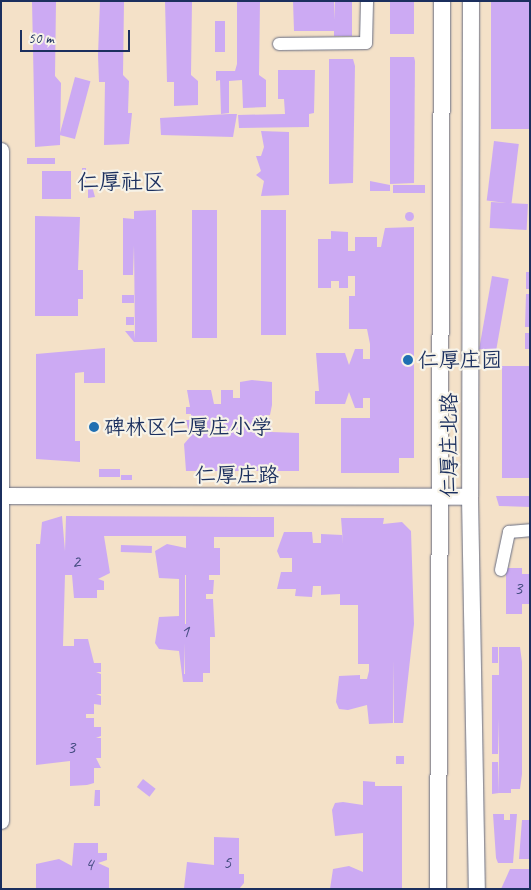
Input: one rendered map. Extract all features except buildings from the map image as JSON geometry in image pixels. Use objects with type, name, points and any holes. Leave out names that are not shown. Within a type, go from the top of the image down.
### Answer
[{"type":"street","points":[[279,44],[366,43],[367,1]]},
{"type":"street","name":"仁厚庄北路","points":[[438,889],[442,1]]},
{"type":"street","name":"仁厚庄北路","points":[[471,1],[470,497],[478,889]]},
{"type":"street","points":[[1,151],[4,496],[1,821]]},
{"type":"street","name":"仁厚庄路","points":[[4,496],[470,497]]},
{"type":"street","points":[[501,570],[510,532],[530,530]]},
{"type":"place","name":"仁厚庄园","points":[[408,360]]},
{"type":"place","name":"碑林区仁厚庄小学","points":[[94,427]]},
{"type":"district","name":"仁厚社区","points":[[121,183]]}]
